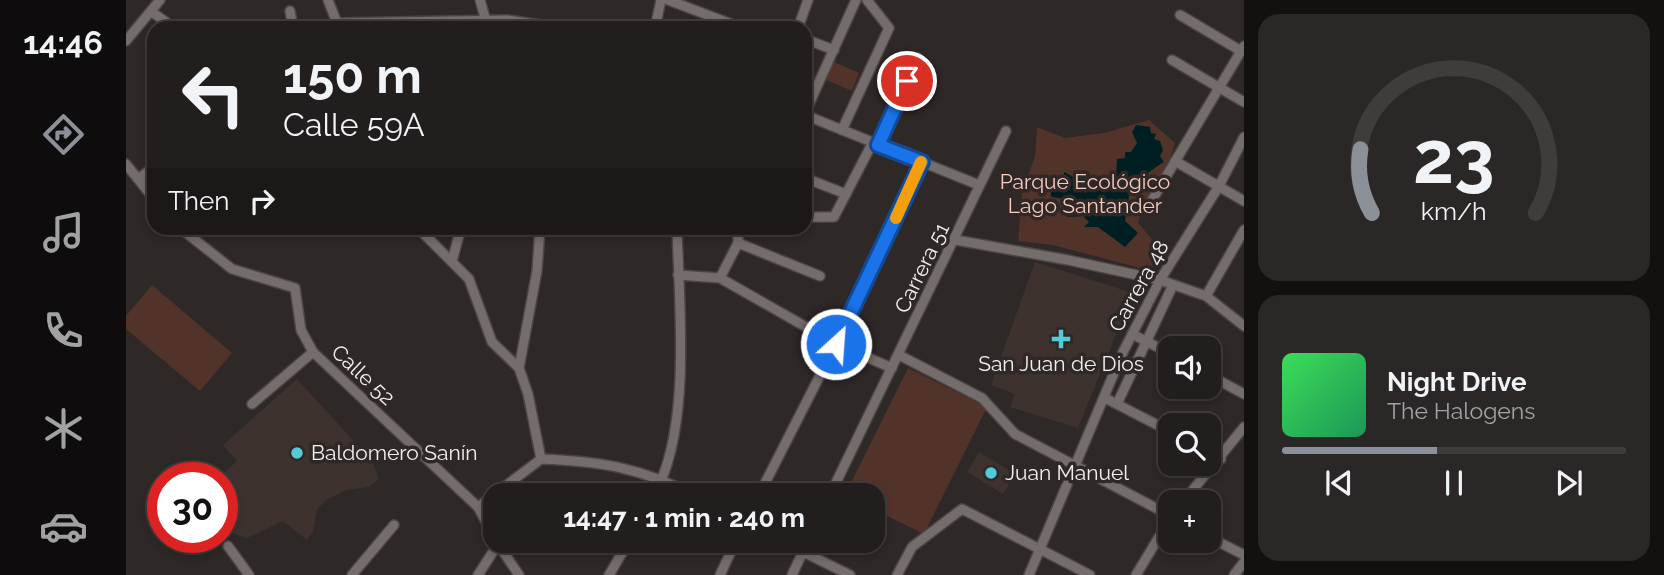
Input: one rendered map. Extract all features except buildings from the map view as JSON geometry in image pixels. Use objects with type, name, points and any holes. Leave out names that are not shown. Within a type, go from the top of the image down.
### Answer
[{"type":"street","points":[[126,41],[160,0]]},
{"type":"street","points":[[328,0],[336,21]]},
{"type":"street","points":[[480,0],[485,21]]},
{"type":"street","points":[[656,21],[661,0]]},
{"type":"street","points":[[668,0],[724,21]]},
{"type":"street","points":[[800,21],[808,0]]},
{"type":"street","points":[[812,99],[856,0]]},
{"type":"street","points":[[842,130],[889,28],[867,0]]},
{"type":"street","points":[[289,11],[291,21]]},
{"type":"street","points":[[152,12],[164,21]]},
{"type":"street","points":[[1148,207],[1243,48],[1180,15]]},
{"type":"street","points":[[812,42],[834,50]]},
{"type":"street","points":[[812,218],[832,219],[876,144],[918,58]]},
{"type":"street","points":[[1172,60],[1244,102]]},
{"type":"street","points":[[812,117],[979,185]]},
{"type":"street","name":"Carrera 51","points":[[836,483],[956,240],[1006,131]]},
{"type":"street","name":"Carrera 48","points":[[1029,575],[1132,334],[1160,280],[1242,144]]},
{"type":"street","points":[[1175,161],[1244,201]]},
{"type":"street","points":[[765,483],[836,344],[922,162]]},
{"type":"street","points":[[126,164],[147,190]]},
{"type":"street","points":[[138,178],[147,172]]},
{"type":"street","points":[[812,181],[846,194]]},
{"type":"street","points":[[1206,296],[1240,247],[1244,230]]},
{"type":"street","name":"Calle 52","points":[[189,235],[232,269],[295,288],[301,330],[313,352],[478,507],[483,516]]},
{"type":"street","points":[[429,235],[469,279],[492,342],[519,368],[528,394],[541,459]]},
{"type":"street","points":[[452,261],[459,235]]},
{"type":"street","points":[[519,368],[537,271],[540,235]]},
{"type":"street","points":[[661,483],[679,419],[677,235]]},
{"type":"street","points":[[720,278],[738,243],[738,235]]},
{"type":"street","points":[[956,240],[1160,280],[1206,296],[1244,326]]},
{"type":"street","points":[[738,243],[820,276]]},
{"type":"street","points":[[678,275],[720,278],[836,344],[892,368]]},
{"type":"street","points":[[1117,404],[1173,285]]},
{"type":"street","points":[[1132,334],[1158,347]]},
{"type":"street","points":[[252,404],[313,352]]},
{"type":"street","points":[[899,355],[982,398],[1015,434],[1158,510]]},
{"type":"street","points":[[1221,382],[1244,394]]},
{"type":"street","points":[[1105,398],[1158,425]]},
{"type":"street","points":[[1221,459],[1244,428]]},
{"type":"street","points":[[478,507],[541,459],[586,461],[670,483]]},
{"type":"street","points":[[1194,490],[1206,476]]},
{"type":"street","points":[[897,575],[912,547],[962,509],[1090,575]]},
{"type":"street","points":[[352,575],[394,525]]},
{"type":"street","points":[[1136,575],[1158,539]]},
{"type":"street","points":[[1221,543],[1244,555]]},
{"type":"street","points":[[233,553],[249,575]]},
{"type":"street","points":[[478,575],[490,553]]},
{"type":"street","name":"Calle 52","points":[[505,553],[519,575]]},
{"type":"street","points":[[610,575],[622,553]]},
{"type":"street","points":[[720,575],[730,553]]},
{"type":"street","points":[[792,575],[802,553]]},
{"type":"street","points":[[804,553],[850,575]]},
{"type":"street","points":[[1234,575],[1244,562]]},
{"type":"shaded area","name":"San Juan de Dios","points":[[1035,262],[1133,293],[1078,428],[1010,407],[1015,394],[991,385]]},
{"type":"shaded area","name":"Baldomero Sanín","points":[[297,379],[372,461],[379,479],[369,487],[347,490],[326,500],[317,509],[313,532],[307,540],[283,521],[247,538],[238,535],[238,462],[223,445]]},
{"type":"shaded area","name":"Juan Manuel","points":[[979,452],[1015,474],[1003,494],[967,472]]},
{"type":"green space","points":[[832,61],[859,73],[852,91],[824,79]]},
{"type":"green space","name":"Parque Ecológico Lago Santander","points":[[1149,120],[1175,143],[1138,223],[1164,253],[1151,271],[1053,245],[1018,241],[1022,193],[1035,156],[1037,127],[1065,138],[1104,133]]},
{"type":"green space","points":[[152,285],[232,353],[200,391],[126,329],[126,316]]},
{"type":"green space","points":[[908,368],[987,407],[924,534],[885,515],[885,483],[851,483]]},
{"type":"water","points":[[1136,125],[1150,127],[1151,133],[1156,134],[1154,139],[1160,141],[1163,150],[1160,156],[1164,162],[1130,190],[1125,221],[1138,233],[1125,247],[1098,227],[1084,227],[1089,222],[1083,216],[1067,217],[1067,199],[1051,197],[1051,189],[1063,185],[1064,172],[1083,182],[1085,177],[1097,181],[1101,177],[1116,176],[1117,159],[1125,158],[1125,152],[1131,152],[1137,143],[1132,132]]},
{"type":"slow traffic","points":[[896,218],[921,162]]},
{"type":"place","name":"San Juan de Dios","points":[[1061,339]]},
{"type":"place","name":"Baldomero Sanín","points":[[297,453]]},
{"type":"place","name":"Juan Manuel","points":[[991,473]]},
{"type":"route","points":[[836,344],[922,162],[878,145],[907,81]]}]
